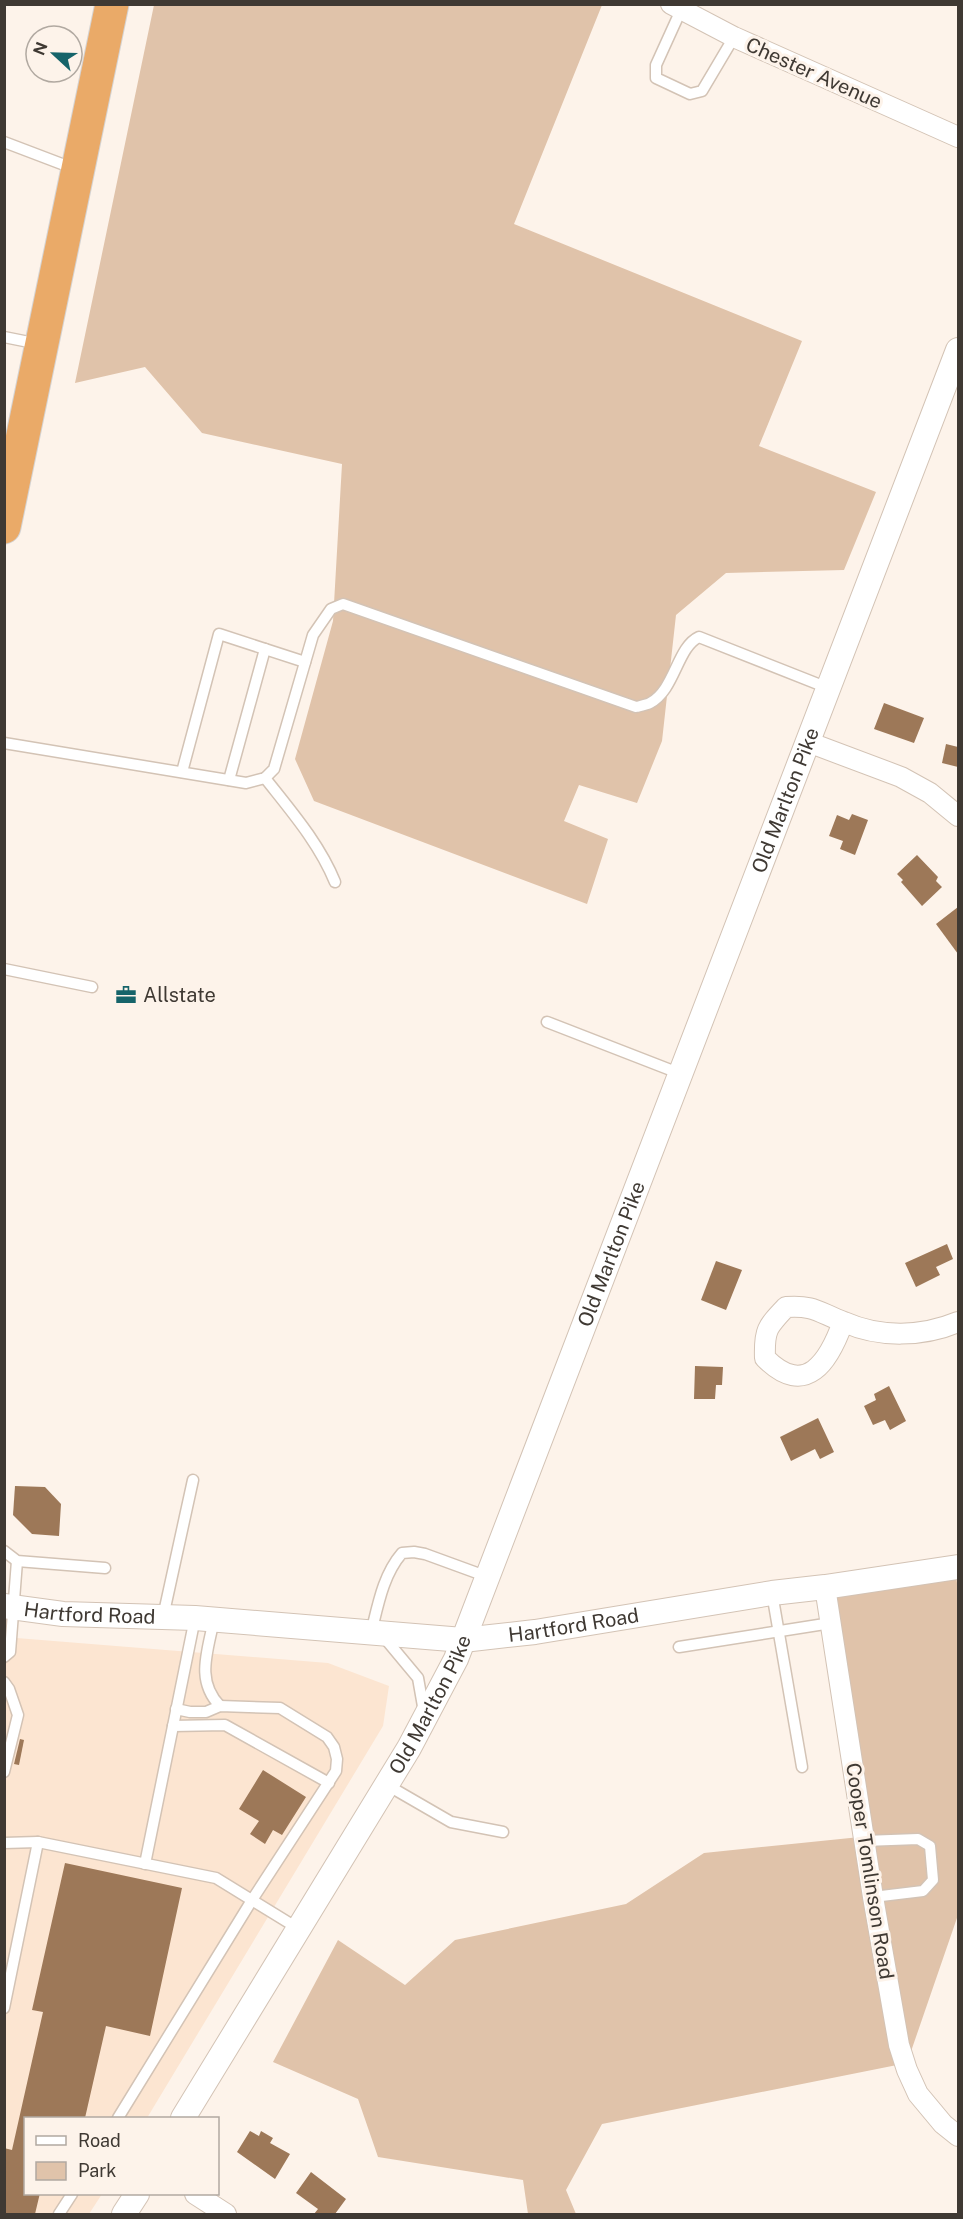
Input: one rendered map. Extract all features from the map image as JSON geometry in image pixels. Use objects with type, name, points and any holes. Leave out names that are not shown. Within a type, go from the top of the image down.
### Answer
[{"type":"highway","points":[[4,527],[112,4]]},
{"type":"street","name":"Chester Avenue","points":[[676,7],[734,37],[958,137]]},
{"type":"street","name":"Old Marlton Pike","points":[[184,2117],[387,1785],[425,1719],[463,1640],[489,1578],[958,350]]},
{"type":"street","points":[[808,742],[901,777],[930,793],[958,816]]},
{"type":"street","points":[[843,1322],[877,1332],[897,1334],[936,1329],[958,1322]]},
{"type":"street","name":"Hartford Road","points":[[9,1607],[63,1614],[205,1618],[463,1640],[534,1632],[772,1593],[958,1568]]},
{"type":"street","name":"Cooper Tomlinson Road","points":[[825,1587],[873,1897],[902,2058],[918,2094],[943,2124],[958,2136]]},
{"type":"street","points":[[124,2214],[136,2195]]},
{"type":"street","points":[[198,2195],[226,2214]]},
{"type":"lane","points":[[676,7],[656,65],[656,78],[690,94],[702,91],[734,37]]},
{"type":"lane","points":[[4,142],[78,170]]},
{"type":"lane","points":[[4,337],[42,344]]},
{"type":"lane","points":[[4,742],[246,783],[265,778],[274,769],[313,635],[331,609],[343,604],[636,707],[652,702],[667,686],[685,652],[694,639],[699,637],[828,688]]},
{"type":"lane","points":[[182,772],[219,634],[305,662]]},
{"type":"lane","points":[[229,780],[265,649]]},
{"type":"lane","points":[[265,778],[327,861],[335,882]]},
{"type":"lane","points":[[4,969],[92,987]]},
{"type":"lane","points":[[547,1023],[681,1074]]},
{"type":"lane","points":[[163,1617],[193,1480]]},
{"type":"lane","points":[[4,1551],[17,1561],[105,1568]]},
{"type":"lane","points":[[425,1719],[418,1678],[376,1634],[384,1587],[402,1553],[425,1554],[489,1578]]},
{"type":"lane","points":[[4,1657],[10,1652],[9,1607],[17,1561]]},
{"type":"lane","points":[[772,1593],[802,1767]]},
{"type":"lane","points":[[205,1618],[205,1676],[212,1698],[220,1706]]},
{"type":"lane","points":[[145,1864],[176,1709],[205,1618]]},
{"type":"lane","points":[[679,1647],[831,1623]]},
{"type":"lane","points":[[4,1682],[9,1689],[18,1715],[4,1772]]},
{"type":"lane","points":[[119,2117],[252,1900],[336,1771],[337,1759],[334,1747],[327,1737],[280,1708],[220,1706],[206,1712],[176,1709]]},
{"type":"lane","points":[[225,1725],[238,1707]]},
{"type":"lane","points":[[173,1726],[225,1725],[329,1783]]},
{"type":"lane","points":[[387,1785],[451,1822],[503,1832]]},
{"type":"lane","points":[[864,1841],[918,1839],[930,1846],[933,1880],[923,1891],[873,1897]]},
{"type":"lane","points":[[4,2008],[38,1842]]},
{"type":"lane","points":[[4,1843],[38,1842],[216,1878],[300,1930]]},
{"type":"lane","points":[[59,2214],[71,2195]]},
{"type":"shaded area","points":[[4,1637],[328,1663],[389,1686],[383,1726],[148,2117],[24,2117],[24,2195],[101,2195],[89,2214],[5,2214]]},
{"type":"green space","points":[[154,5],[602,5],[514,224],[802,341],[759,446],[876,492],[844,570],[726,573],[676,615],[662,741],[637,803],[579,785],[564,821],[608,839],[587,904],[314,801],[295,759],[333,621],[342,464],[202,433],[145,367],[75,383]]},
{"type":"green space","points":[[956,1575],[958,1591],[958,1915],[907,2063],[602,2124],[566,2190],[576,2214],[528,2214],[523,2180],[378,2157],[358,2099],[273,2062],[338,1940],[405,1985],[455,1940],[626,1904],[704,1853],[860,1837],[834,1591]]},
{"type":"building","points":[[884,703],[924,718],[914,743],[874,729]]},
{"type":"building","points":[[946,744],[958,747],[958,767],[942,763]]},
{"type":"building","points":[[852,814],[868,820],[855,855],[840,849],[843,841],[829,836],[837,815],[849,820]]},
{"type":"building","points":[[917,855],[938,877],[936,881],[942,887],[922,906],[897,874]]},
{"type":"building","points":[[958,907],[958,954],[936,924]]},
{"type":"building","points":[[947,1244],[953,1259],[936,1267],[940,1275],[916,1287],[905,1263]]},
{"type":"building","points":[[716,1261],[742,1270],[726,1310],[701,1300]]},
{"type":"building","points":[[695,1366],[723,1367],[722,1385],[716,1385],[715,1399],[694,1399]]},
{"type":"building","points":[[889,1386],[906,1421],[890,1430],[885,1420],[873,1425],[864,1406],[876,1400],[874,1394]]},
{"type":"building","points":[[818,1418],[834,1452],[820,1459],[815,1449],[791,1461],[780,1437]]},
{"type":"building","points":[[15,1486],[45,1487],[61,1504],[59,1536],[32,1534],[13,1515]]},
{"type":"building","points":[[20,1739],[24,1740],[19,1765],[14,1764]]},
{"type":"building","points":[[263,1770],[306,1797],[282,1835],[273,1830],[265,1844],[250,1834],[259,1821],[239,1809]]},
{"type":"building","points":[[65,1863],[182,1888],[150,2036],[106,2026],[85,2117],[24,2117],[24,2195],[40,2195],[35,2214],[4,2214],[4,2148],[12,2150],[43,2012],[32,2010]]},
{"type":"building","points":[[250,2131],[259,2136],[261,2131],[273,2138],[270,2143],[290,2154],[275,2179],[237,2152]]},
{"type":"building","points":[[311,2172],[346,2199],[335,2214],[314,2214],[318,2209],[296,2193]]},
{"type":"place","name":"Allstate","points":[[126,995]]}]
